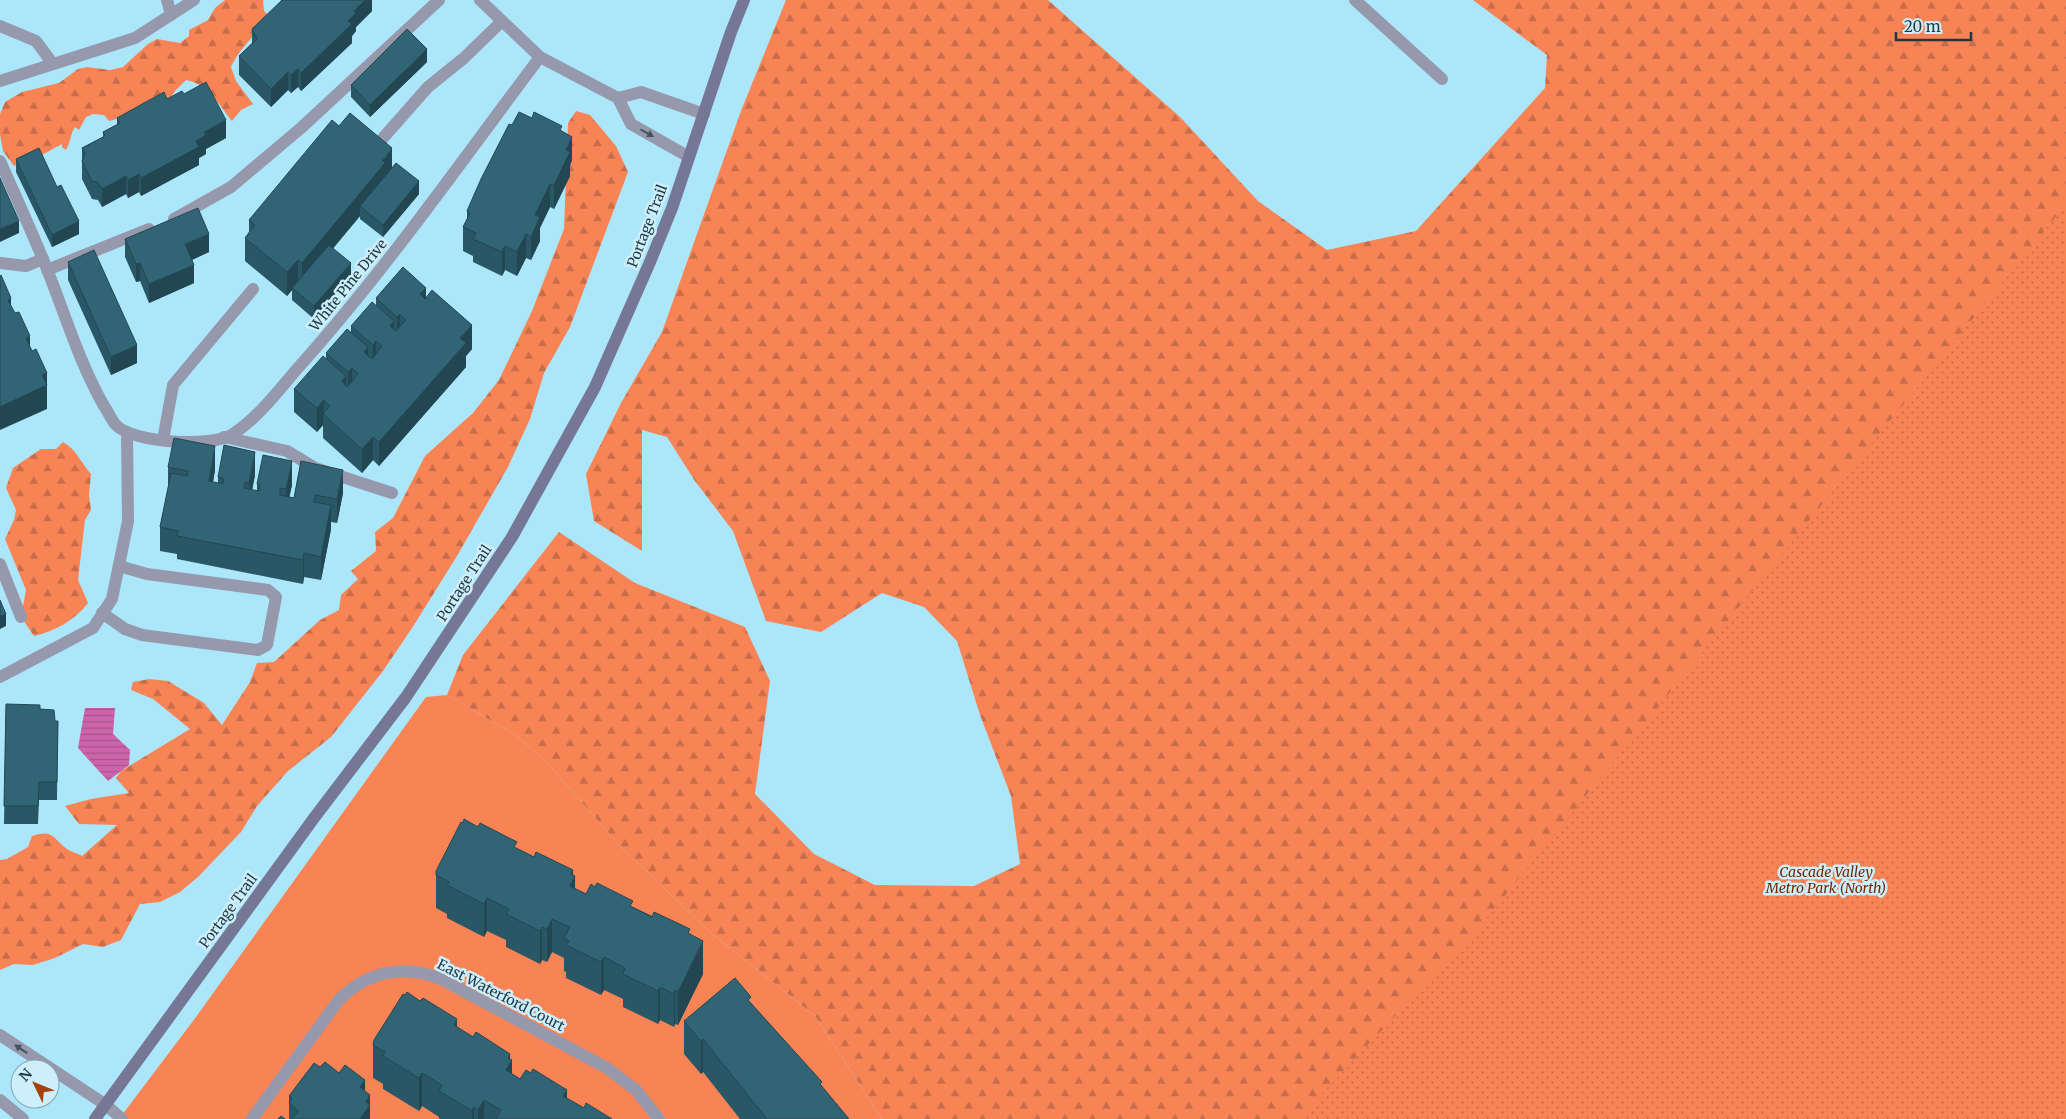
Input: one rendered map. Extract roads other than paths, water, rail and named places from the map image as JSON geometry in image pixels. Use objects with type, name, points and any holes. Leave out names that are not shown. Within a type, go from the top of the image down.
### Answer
[{"type":"main road","name":"Portage Trail","points":[[95,1119],[314,818],[406,697],[512,537],[595,387],[650,262],[744,0]]},
{"type":"street","points":[[167,0],[171,15]]},
{"type":"street","points":[[0,81],[135,38],[194,0]]},
{"type":"street","points":[[0,263],[26,266],[45,265],[180,217],[231,187],[301,128],[439,0]]},
{"type":"street","points":[[480,0],[540,57],[618,98],[631,124],[689,156]]},
{"type":"street","points":[[1355,0],[1442,79]]},
{"type":"street","points":[[376,146],[428,87],[464,58],[502,21]]},
{"type":"street","points":[[0,26],[36,41],[53,64]]},
{"type":"street","name":"White Pine Drive","points":[[127,432],[163,440],[205,443],[232,435],[256,414],[322,340],[389,260],[540,57]]},
{"type":"street","points":[[618,98],[641,92],[704,114]]},
{"type":"street","points":[[0,161],[97,393],[116,425],[127,432],[128,521],[112,599],[93,628],[0,677]]},
{"type":"street","points":[[163,440],[173,385],[253,289]]},
{"type":"street","points":[[224,438],[287,451],[315,468],[392,493]]},
{"type":"street","points":[[0,564],[21,617]]},
{"type":"street","points":[[102,613],[125,629],[142,635],[258,650],[266,645],[276,597],[268,590],[148,574],[119,566]]},
{"type":"street","name":"East Waterford Court","points":[[252,1119],[338,1001],[350,988],[383,973],[400,970],[417,971],[444,980],[607,1068],[636,1090],[659,1119]]},
{"type":"street","points":[[0,1036],[106,1105],[122,1119]]},
{"type":"street","points":[[0,1100],[23,1119]]},
{"type":"park label","name":"Cascade Valley Metro Park (North)","points":[[1826,880]]}]
